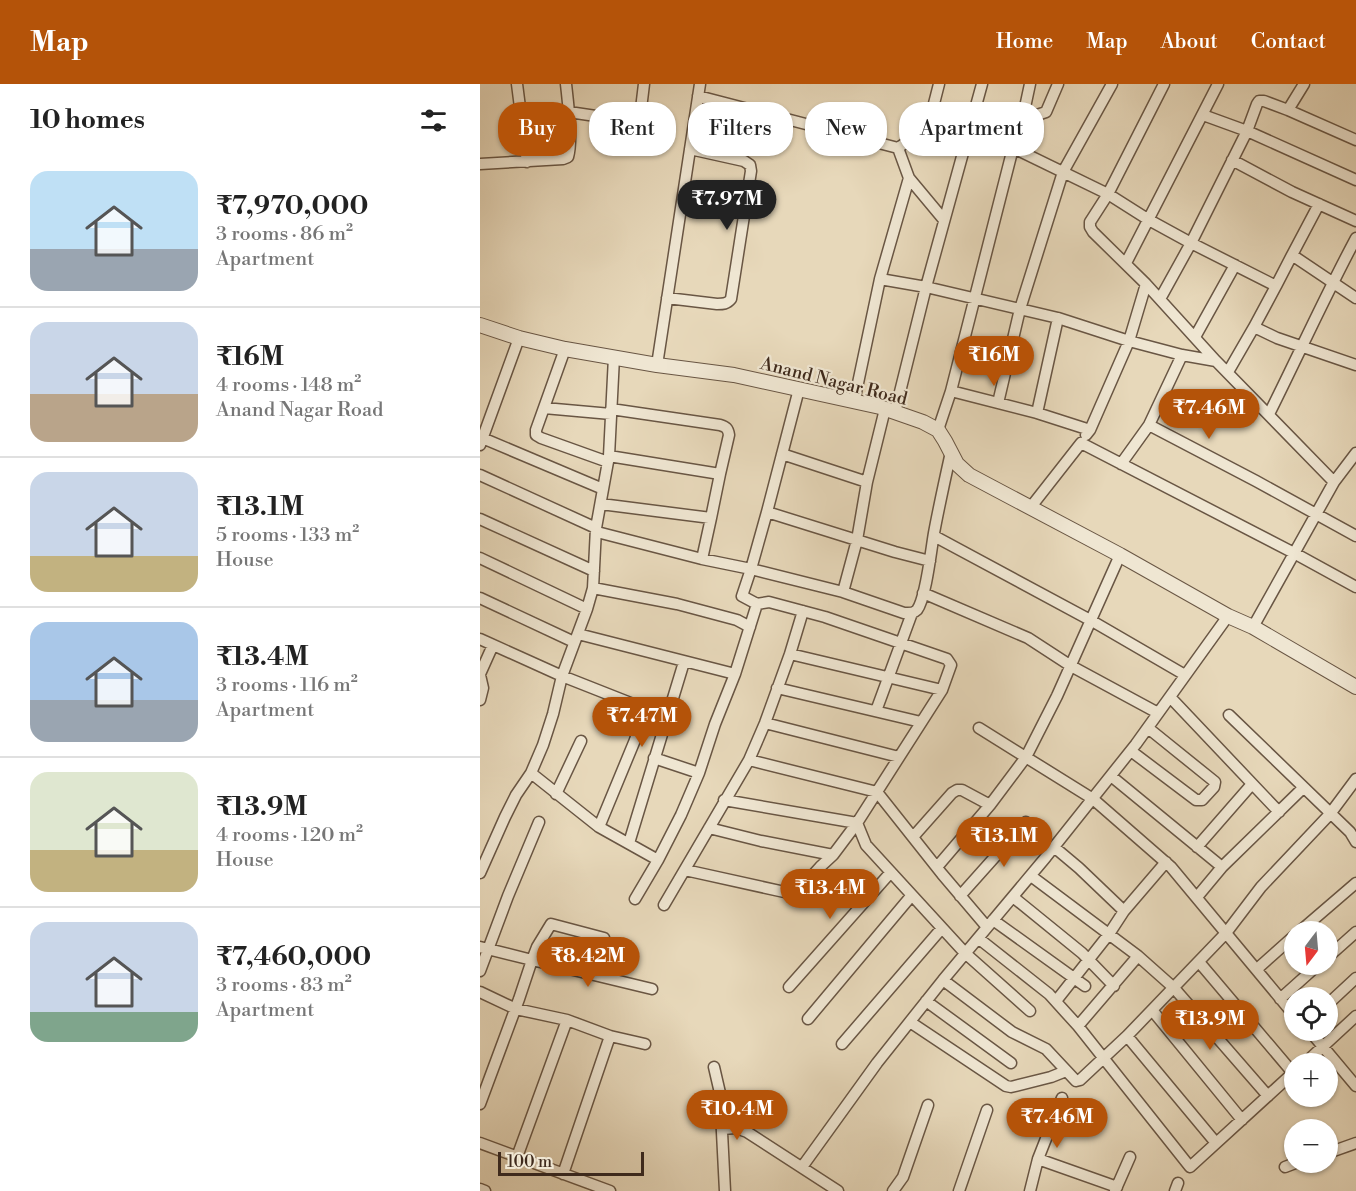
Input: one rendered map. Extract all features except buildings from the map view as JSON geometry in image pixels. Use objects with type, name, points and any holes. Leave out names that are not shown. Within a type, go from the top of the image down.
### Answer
[{"type":"street","points":[[517,84],[527,162]]},
{"type":"street","points":[[566,84],[567,102]]},
{"type":"street","points":[[577,113],[636,122],[640,117],[644,84]]},
{"type":"street","points":[[697,102],[700,84]]},
{"type":"street","points":[[934,102],[939,84]]},
{"type":"street","points":[[977,102],[982,84]]},
{"type":"street","points":[[1026,102],[1030,84]]},
{"type":"street","points":[[1044,114],[1058,84]]},
{"type":"street","points":[[998,403],[1020,309],[1063,172],[1112,84]]},
{"type":"street","points":[[1164,84],[1108,194],[1090,222],[1092,232],[1126,263],[1216,361],[1334,482]]},
{"type":"street","points":[[1126,263],[1218,84]]},
{"type":"street","points":[[1287,110],[1304,84]]},
{"type":"street","points":[[698,96],[898,148],[909,178],[944,220]]},
{"type":"street","points":[[1160,299],[1247,131],[1259,101],[1287,110],[1356,140]]},
{"type":"street","points":[[1203,115],[1247,131],[1356,180]]},
{"type":"street","points":[[480,164],[563,159],[568,156]]},
{"type":"street","points":[[657,365],[689,156]]},
{"type":"street","points":[[667,298],[717,304],[724,304],[731,299],[751,171],[750,165],[744,161],[722,156]]},
{"type":"street","points":[[843,592],[857,540],[867,482],[890,411],[962,156]]},
{"type":"street","points":[[1010,156],[951,391],[938,430],[957,464],[969,475],[1120,555],[1228,616],[1253,627],[1356,687]]},
{"type":"street","points":[[1029,156],[1108,194],[1149,220],[1276,286]]},
{"type":"street","points":[[1232,160],[1292,192],[1356,221]]},
{"type":"street","points":[[854,402],[880,279],[909,178]]},
{"type":"street","points":[[1228,372],[1318,204]]},
{"type":"street","points":[[1269,414],[1356,238]]},
{"type":"street","points":[[1292,255],[1356,298]]},
{"type":"street","points":[[1195,337],[1235,265]]},
{"type":"street","points":[[880,279],[926,287],[1058,318],[1129,341],[1216,361]]},
{"type":"street","points":[[1030,508],[1090,430],[1129,341],[1146,284]]},
{"type":"street","points":[[1037,413],[1058,318]]},
{"type":"street","name":"Anand Nagar Road","points":[[480,325],[519,338],[565,349],[657,365],[734,375],[799,389],[890,411],[938,430]]},
{"type":"street","points":[[1254,327],[1277,338],[1356,365]]},
{"type":"street","points":[[519,338],[481,441],[603,489]]},
{"type":"street","points":[[565,349],[536,430],[538,437],[608,459],[720,474]]},
{"type":"street","points":[[1121,464],[1149,425],[1182,355]]},
{"type":"street","points":[[480,873],[516,795],[528,778],[543,745],[562,676],[593,588],[596,530],[608,459],[614,357]]},
{"type":"street","points":[[685,870],[789,893],[800,889],[833,855],[857,823],[942,690],[951,665],[947,659],[825,617],[769,602],[756,604],[742,596],[767,512],[799,389]]},
{"type":"street","points":[[951,391],[1037,413],[1090,430]]},
{"type":"street","points":[[544,408],[611,412],[720,425],[726,428],[729,435],[702,559]]},
{"type":"street","points":[[1149,425],[1356,536]]},
{"type":"street","points":[[1081,443],[1356,587]]},
{"type":"street","points":[[876,711],[900,642],[923,593],[951,452]]},
{"type":"street","points":[[1253,627],[1334,482],[1356,453]]},
{"type":"street","points":[[782,454],[867,482]]},
{"type":"street","points":[[480,475],[596,530],[702,559],[843,592],[904,613],[912,613]]},
{"type":"street","points":[[601,504],[711,518]]},
{"type":"street","points":[[767,512],[930,561]]},
{"type":"street","points":[[480,519],[594,571]]},
{"type":"street","points":[[934,536],[1092,621],[1185,675]]},
{"type":"street","points":[[937,867],[1026,757],[1092,621],[1120,555]]},
{"type":"street","points":[[480,558],[587,609]]},
{"type":"street","points":[[593,588],[677,604],[737,620],[750,627]]},
{"type":"street","points":[[923,593],[1028,638],[1071,666],[1158,713]]},
{"type":"street","points":[[480,598],[576,638],[735,674]]},
{"type":"street","points":[[635,899],[681,815],[699,773],[735,674],[756,604]]},
{"type":"street","points":[[664,905],[749,760],[765,723],[803,611]]},
{"type":"street","points":[[804,1163],[877,1063],[942,980],[1031,876],[1131,751],[1228,616]]},
{"type":"street","points":[[480,639],[562,676],[633,704],[639,709],[641,716],[635,740],[599,827]]},
{"type":"street","points":[[480,700],[483,688],[480,674],[493,645]]},
{"type":"street","points":[[790,654],[942,690]]},
{"type":"street","points":[[628,843],[684,662]]},
{"type":"street","points":[[777,688],[921,722]]},
{"type":"street","points":[[1170,697],[1279,812]]},
{"type":"street","points":[[1230,715],[1350,832],[1356,842]]},
{"type":"street","points":[[765,723],[899,757]]},
{"type":"street","points":[[980,728],[1093,799],[1166,862],[1284,1004]]},
{"type":"street","points":[[1131,751],[1196,801],[1202,800],[1214,787],[1215,782],[1148,728]]},
{"type":"street","points":[[556,794],[581,741]]},
{"type":"street","points":[[654,758],[699,773]]},
{"type":"street","points":[[749,760],[877,792],[960,896],[990,923],[1086,986]]},
{"type":"street","points":[[1111,776],[1222,867]]},
{"type":"street","points":[[528,778],[556,794],[599,827],[658,860]]},
{"type":"street","points":[[942,980],[1016,1035],[1046,1049],[1077,1081],[1104,1059],[1226,933],[1261,887],[1330,814],[1356,779]]},
{"type":"street","points":[[1197,847],[1252,784]]},
{"type":"street","points":[[1197,897],[1222,867],[1303,788]]},
{"type":"street","points":[[913,837],[957,789],[990,804]]},
{"type":"street","points":[[724,800],[857,823]]},
{"type":"street","points":[[480,971],[484,948],[538,822]]},
{"type":"street","points":[[960,896],[1026,822]]},
{"type":"street","points":[[857,823],[866,845],[965,953],[1030,1011]]},
{"type":"street","points":[[709,828],[833,855]]},
{"type":"street","points":[[1054,847],[1124,911]]},
{"type":"street","points":[[1056,1002],[1124,911],[1166,862]]},
{"type":"street","points":[[789,987],[891,872]]},
{"type":"street","points":[[1031,876],[1138,956],[1174,988],[1268,1096]]},
{"type":"street","points":[[1312,921],[1356,883]]},
{"type":"street","points":[[808,1019],[912,895]]},
{"type":"street","points":[[1013,897],[1089,960],[1114,986]]},
{"type":"street","points":[[480,1104],[537,947],[550,924],[604,938]]},
{"type":"street","points":[[842,1044],[942,928]]},
{"type":"street","points":[[1338,948],[1356,932]]},
{"type":"street","points":[[978,938],[1049,994],[1078,1026],[1190,1167],[1284,1082]]},
{"type":"street","points":[[1257,969],[1284,945]]},
{"type":"street","points":[[484,948],[652,990]]},
{"type":"street","points":[[1078,1026],[1138,956]]},
{"type":"street","points":[[1198,962],[1284,1061]]},
{"type":"street","points":[[1280,999],[1307,975]]},
{"type":"street","points":[[1338,995],[1356,978]]},
{"type":"street","points":[[480,992],[516,1009],[567,1020],[610,1036],[645,1044]]},
{"type":"street","points":[[926,1001],[1011,1063]]},
{"type":"street","points":[[1152,1010],[1242,1120]]},
{"type":"street","points":[[1315,1053],[1356,1016]]},
{"type":"street","points":[[517,1157],[567,1020]]},
{"type":"street","points":[[910,1022],[1006,1086],[1011,1087],[1051,1077],[1066,1071]]},
{"type":"street","points":[[563,1174],[610,1036]]},
{"type":"street","points":[[1127,1036],[1216,1143]]},
{"type":"street","points":[[1318,1041],[1356,1086]]},
{"type":"street","points":[[714,1067],[720,1092],[725,1191]]},
{"type":"street","points":[[1030,1191],[1038,1159],[1062,1098]]},
{"type":"street","points":[[893,1191],[903,1177],[928,1105]]},
{"type":"street","points":[[959,1191],[987,1110]]},
{"type":"street","points":[[722,1129],[736,1128],[747,1132],[804,1163],[837,1191]]},
{"type":"street","points":[[480,1143],[606,1190]]},
{"type":"street","points":[[1338,1149],[1356,1143]]},
{"type":"street","points":[[1038,1159],[1116,1189],[1130,1157]]},
{"type":"street","points":[[480,1189],[485,1191]]}]
